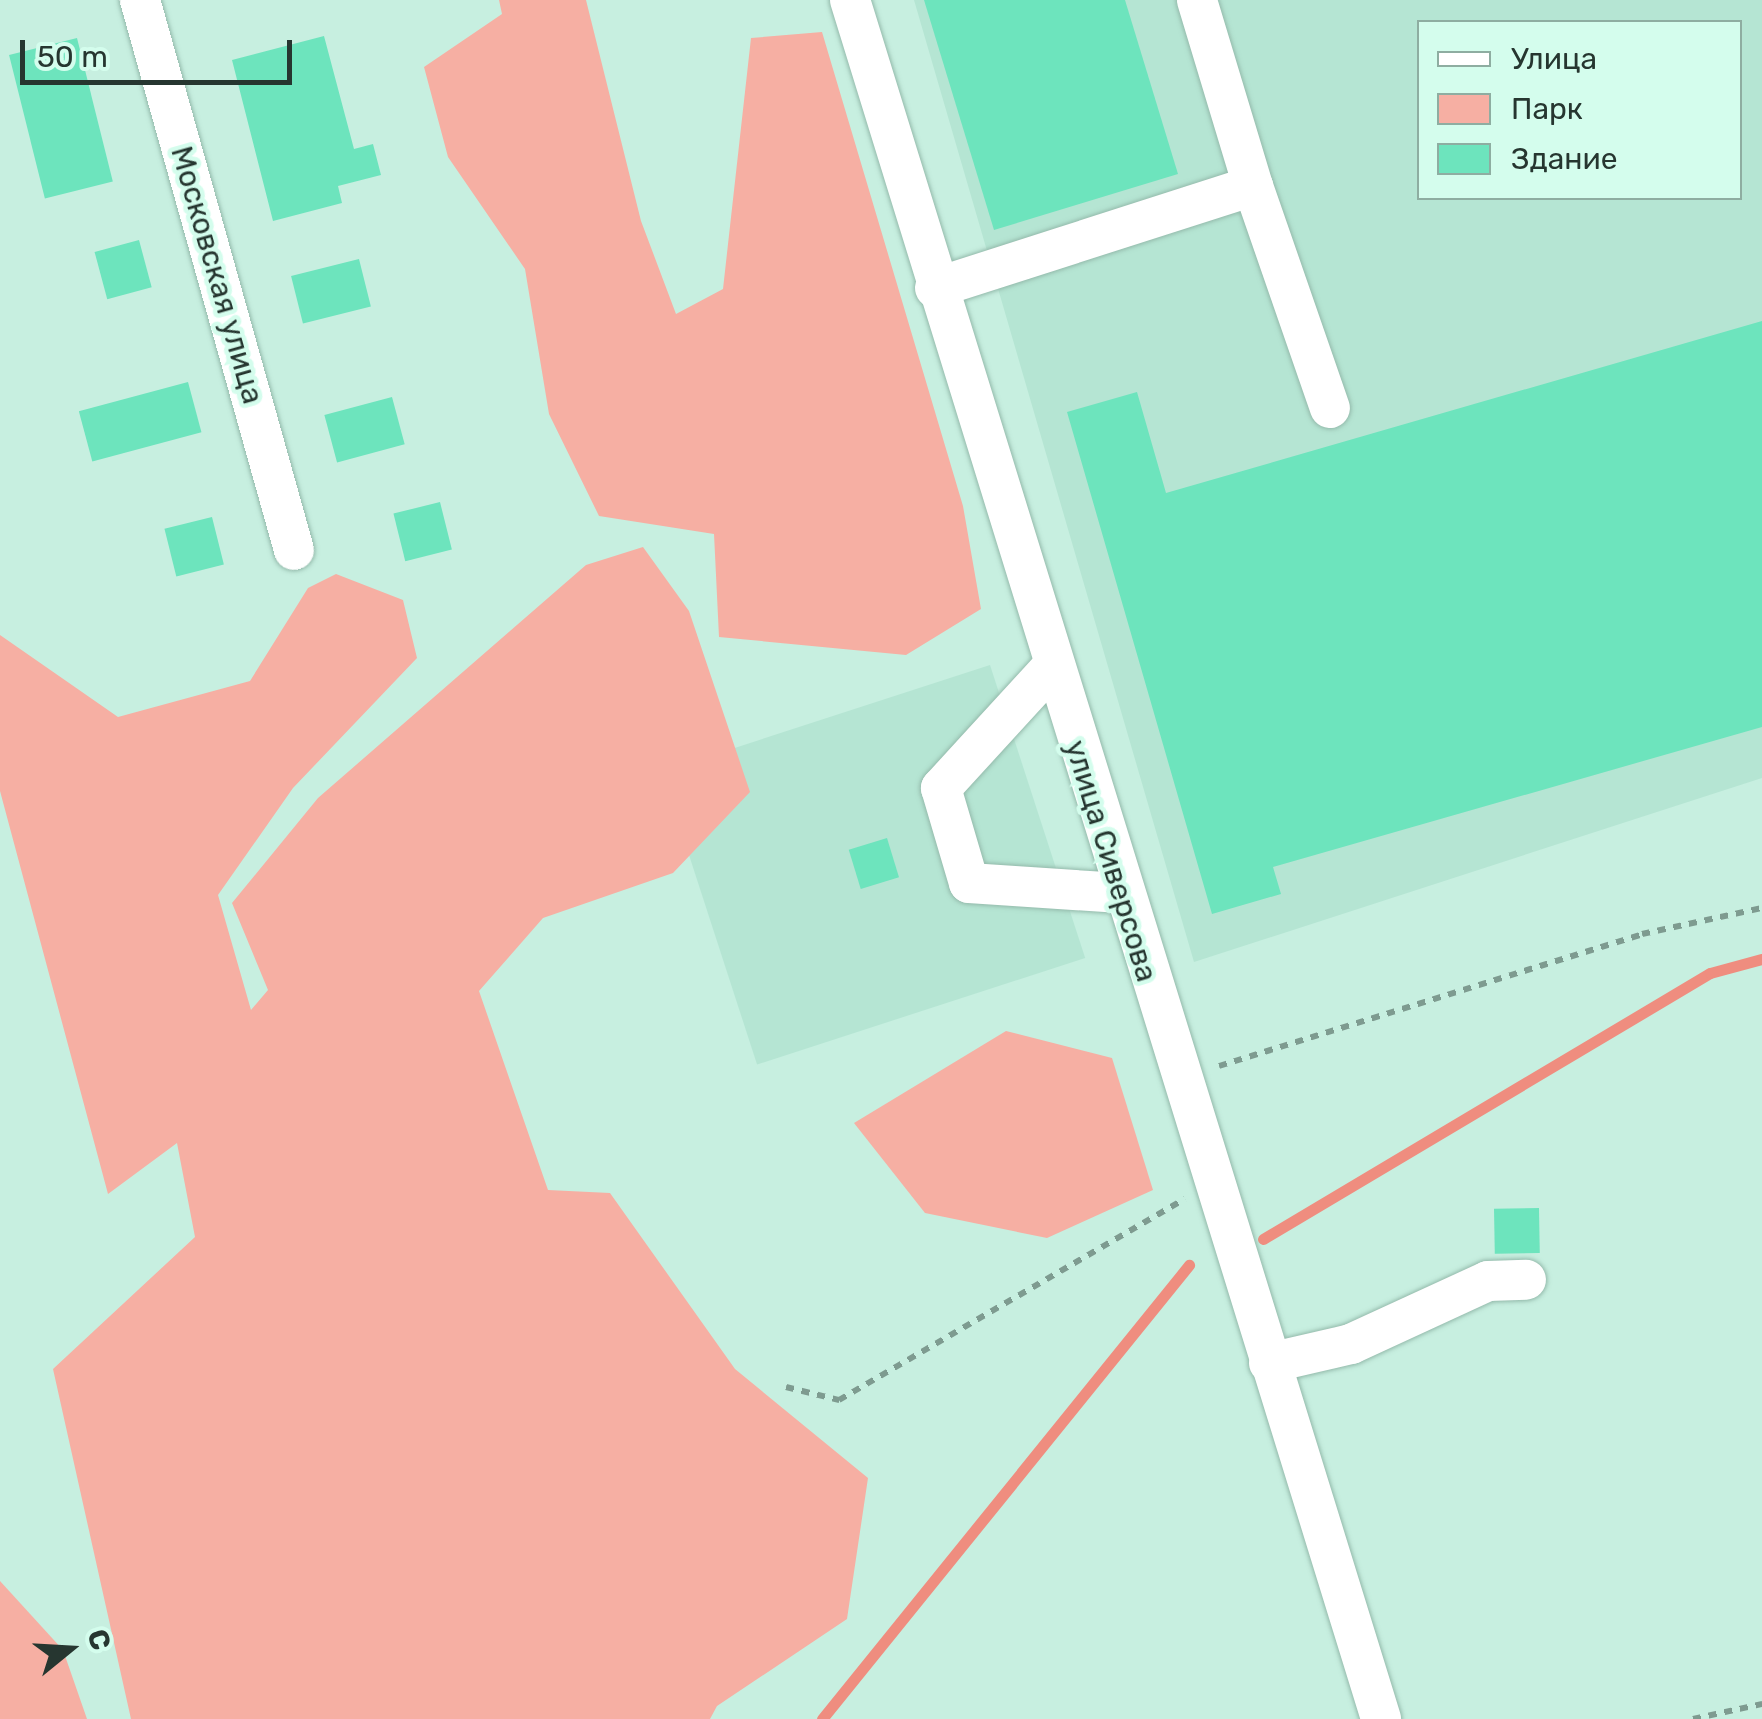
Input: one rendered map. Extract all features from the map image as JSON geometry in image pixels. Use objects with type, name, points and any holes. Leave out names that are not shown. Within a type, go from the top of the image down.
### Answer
[{"type":"street","name":"Московская улица","points":[[140,0],[294,550]]},
{"type":"street","name":"улица Сиверсова","points":[[850,0],[1051,668],[1381,1719]]},
{"type":"street","points":[[1196,0],[1330,408]]},
{"type":"street","points":[[935,288],[1254,186]]},
{"type":"street","points":[[1051,668],[940,788],[969,882],[1121,893]]},
{"type":"street","points":[[1270,1363],[1352,1344],[1488,1281],[1526,1280]]},
{"type":"path","points":[[1180,1078],[1642,934],[1762,908]]},
{"type":"path","points":[[786,1387],[839,1400],[1100,1242],[1213,1186]]},
{"type":"path","points":[[1694,1719],[1762,1704]]},
{"type":"shaded area","points":[[914,0],[1762,0],[1762,778],[1194,962]]},
{"type":"shaded area","points":[[990,665],[1085,958],[757,1065],[662,772]]},
{"type":"green space","points":[[499,0],[586,0],[641,221],[676,314],[723,289],[751,38],[822,32],[963,506],[981,609],[906,655],[719,637],[714,534],[599,516],[549,414],[525,269],[448,157],[424,67],[502,14]]},
{"type":"green space","points":[[643,547],[689,611],[750,792],[673,873],[543,918],[479,991],[548,1190],[610,1193],[735,1369],[868,1478],[847,1619],[717,1706],[710,1719],[131,1719],[53,1369],[195,1237],[177,1143],[108,1194],[0,791],[0,635],[118,717],[250,681],[308,588],[336,574],[403,600],[417,658],[293,788],[218,895],[251,1010],[268,990],[232,903],[318,798],[586,565]]},
{"type":"green space","points":[[1006,1031],[1112,1058],[1153,1190],[1047,1238],[925,1213],[854,1123]]},
{"type":"green space","points":[[0,1581],[63,1650],[87,1719],[0,1719]]},
{"type":"building","points":[[924,0],[1125,0],[1178,174],[994,230]]},
{"type":"building","points":[[324,36],[354,149],[373,144],[381,175],[338,186],[342,203],[273,221],[232,60]]},
{"type":"building","points":[[77,38],[113,182],[45,199],[9,55]]},
{"type":"building","points":[[139,240],[152,287],[107,299],[95,252]]},
{"type":"building","points":[[359,259],[371,307],[303,323],[291,276]]},
{"type":"building","points":[[1762,321],[1762,727],[1273,867],[1281,894],[1212,914],[1067,412],[1137,392],[1166,493]]},
{"type":"building","points":[[188,382],[201,432],[92,461],[79,411]]},
{"type":"building","points":[[392,397],[405,444],[337,462],[324,415]]},
{"type":"building","points":[[440,502],[452,550],[405,561],[393,514]]},
{"type":"building","points":[[212,517],[224,565],[176,576],[164,529]]},
{"type":"building","points":[[887,838],[899,877],[861,889],[849,850]]},
{"type":"building","points":[[1539,1208],[1540,1253],[1495,1254],[1494,1209]]},
{"type":"waterway","points":[[1263,1239],[1710,973],[1762,959]]},
{"type":"waterway","points":[[822,1719],[1189,1265]]}]
